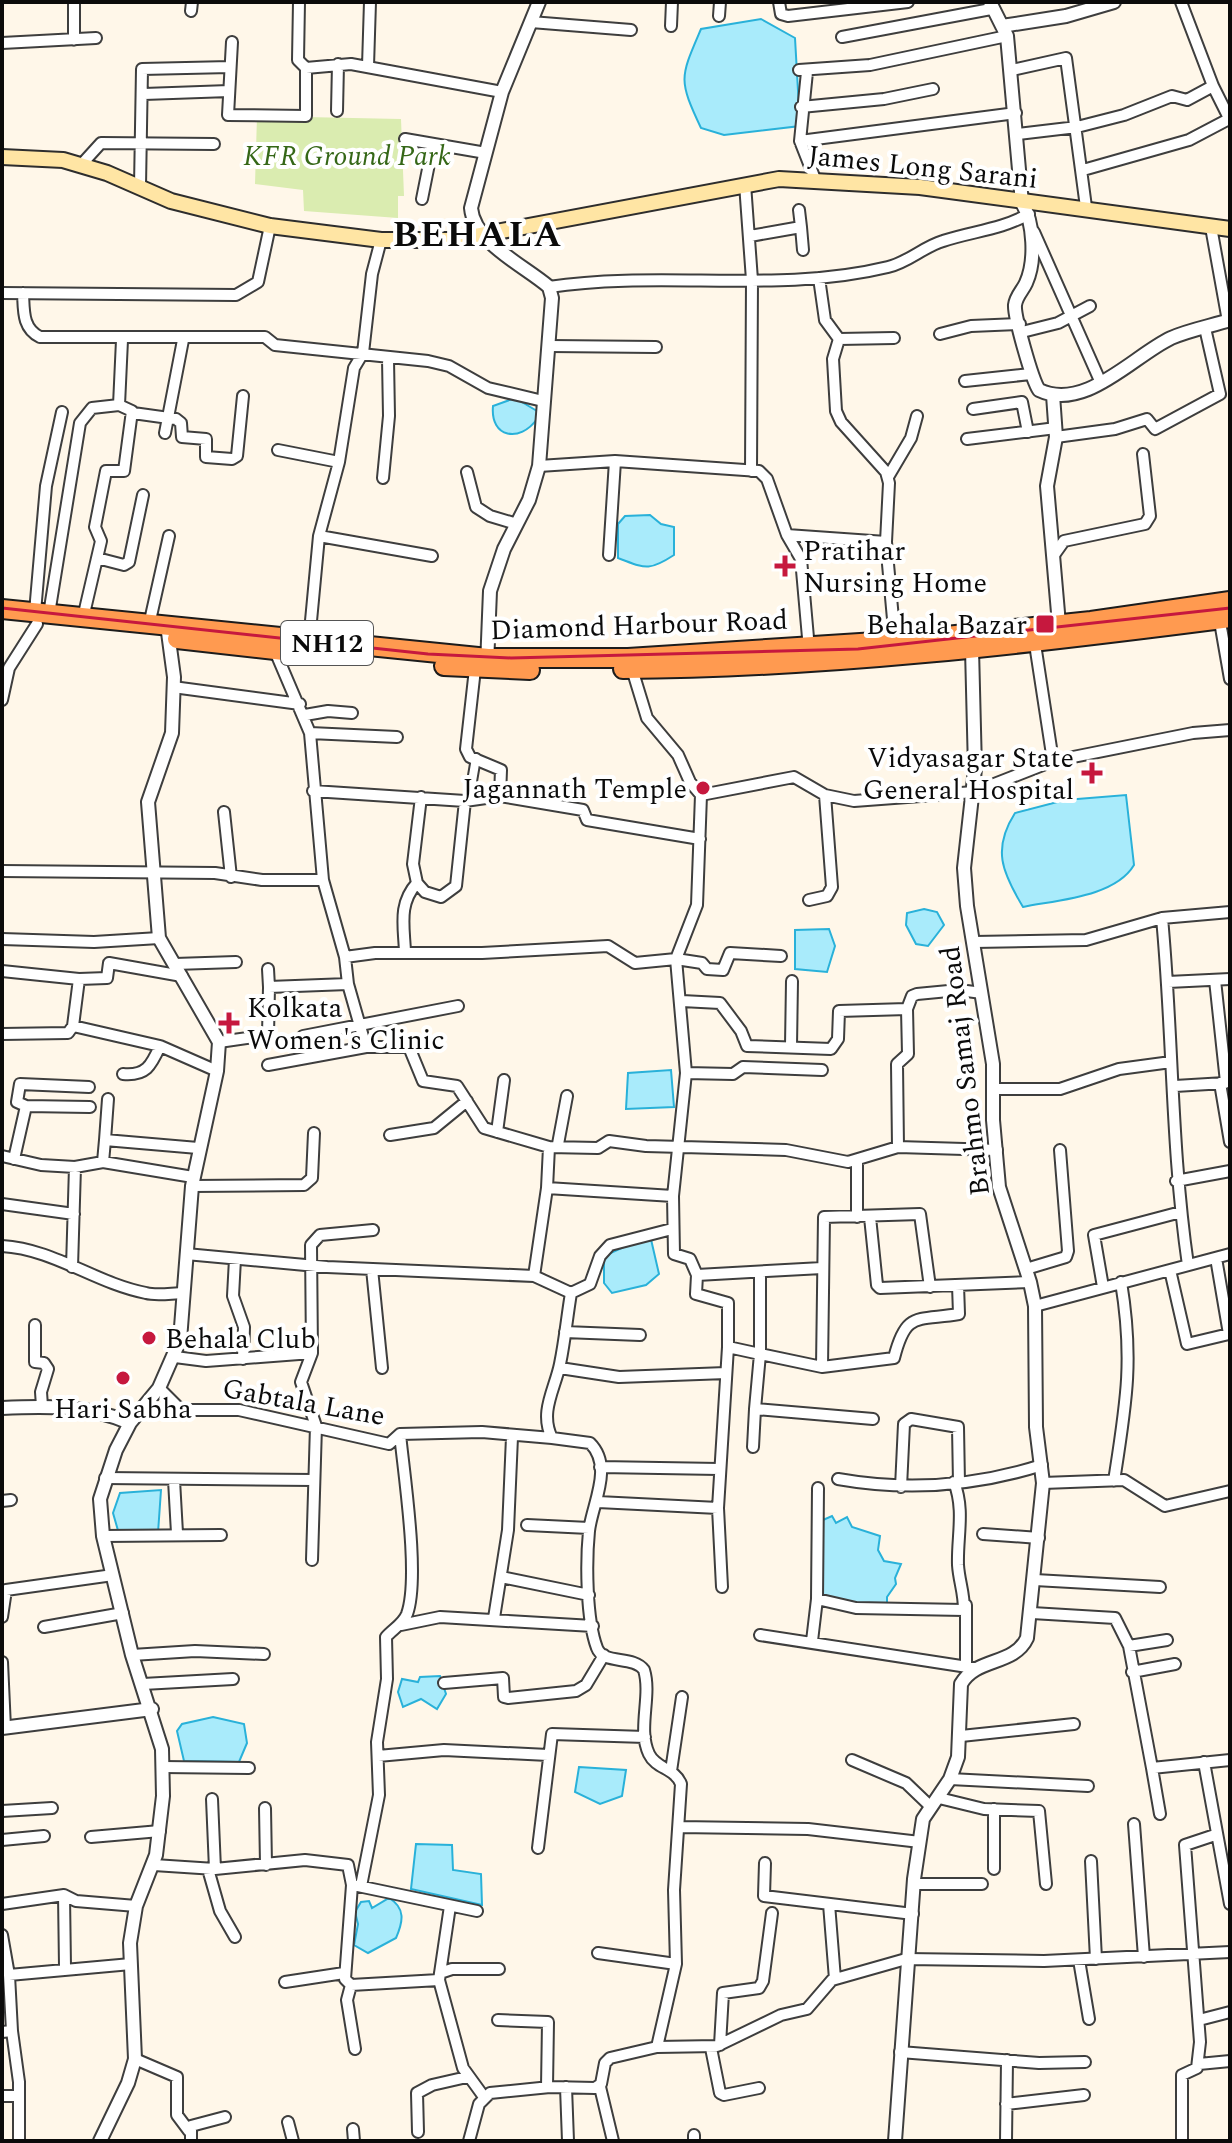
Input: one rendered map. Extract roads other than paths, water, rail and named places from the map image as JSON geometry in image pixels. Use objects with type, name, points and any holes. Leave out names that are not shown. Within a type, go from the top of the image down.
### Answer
[{"type":"highway","name":"Diamond Harbour Road","points":[[2,609],[40,617],[309,642],[483,666],[628,658],[972,649],[1035,644],[1224,610]]},
{"type":"highway","name":"Diamond Harbour Road","points":[[2,621],[40,617],[83,618],[275,651],[483,666],[632,669],[810,654],[895,641],[1224,610]]},
{"type":"main road","name":"James Long Sarani","points":[[2,157],[63,160],[140,186],[171,201],[270,226],[381,240],[423,242],[484,235],[745,184],[815,179],[920,187],[1027,212],[1086,207],[1230,229]]},
{"type":"street","points":[[74,2],[74,40]]},
{"type":"street","points":[[232,42],[228,115],[306,116],[306,68],[298,60],[299,2]]},
{"type":"street","points":[[368,66],[370,2]]},
{"type":"street","points":[[539,2],[502,92],[471,208],[474,223],[484,235],[549,287],[596,282],[819,278],[907,261],[944,240],[1007,226],[1027,212]]},
{"type":"street","points":[[671,26],[672,2]]},
{"type":"street","points":[[719,16],[720,2]]},
{"type":"street","points":[[779,2],[783,16],[831,6],[908,2]]},
{"type":"street","points":[[815,179],[800,141],[803,71],[870,65],[1114,2]]},
{"type":"street","points":[[1083,170],[1189,140],[1230,119],[1213,86],[1181,2]]},
{"type":"street","points":[[842,37],[991,6],[1004,31],[1012,70],[1027,212],[1028,280],[1015,309],[1031,374],[1039,390],[1053,395],[1101,383],[1154,347],[1229,320],[1211,227]]},
{"type":"street","points":[[531,22],[631,30]]},
{"type":"street","points":[[2,43],[96,38]]},
{"type":"street","points":[[1012,70],[1066,58],[1086,207]]},
{"type":"street","points":[[306,68],[338,64],[368,66],[502,92]]},
{"type":"street","points":[[337,111],[338,64]]},
{"type":"street","points":[[140,186],[144,94],[142,69],[230,67]]},
{"type":"street","points":[[1018,134],[1077,127],[1124,115],[1172,96],[1187,100],[1213,86]]},
{"type":"street","points":[[801,107],[884,99],[933,89]]},
{"type":"street","points":[[144,94],[229,91]]},
{"type":"street","points":[[800,141],[1016,113]]},
{"type":"street","points":[[405,139],[486,153]]},
{"type":"street","points":[[81,165],[101,143],[214,144]]},
{"type":"street","points":[[422,199],[433,144]]},
{"type":"street","points":[[745,184],[752,280],[751,471]]},
{"type":"street","points":[[799,210],[803,250]]},
{"type":"street","points":[[1027,212],[1069,317],[1101,383]]},
{"type":"street","points":[[2,293],[236,295],[258,282],[270,226]]},
{"type":"street","points":[[750,236],[801,227]]},
{"type":"street","points":[[309,642],[319,536],[339,462],[354,368],[363,353],[372,274],[381,240]]},
{"type":"street","points":[[819,278],[825,320],[839,339]]},
{"type":"street","points":[[500,796],[501,770],[467,754],[466,749],[483,666],[490,591],[497,566],[529,500],[539,466],[550,346],[549,287]]},
{"type":"street","points":[[23,293],[24,317],[29,328],[40,337],[122,340],[265,337],[275,345],[363,353],[449,366],[488,388],[543,401]]},
{"type":"street","points":[[940,334],[971,326],[1021,328],[1069,317],[1090,306]]},
{"type":"street","points":[[967,439],[1028,432],[1115,429],[1147,419],[1155,429],[1220,394],[1205,328]]},
{"type":"street","points":[[839,339],[894,338]]},
{"type":"street","points":[[839,339],[833,359],[836,411],[841,422],[888,477]]},
{"type":"street","points":[[119,405],[122,340]]},
{"type":"street","points":[[165,433],[183,340]]},
{"type":"street","points":[[550,346],[656,347]]},
{"type":"street","points":[[383,478],[389,416],[388,359]]},
{"type":"street","points":[[965,381],[1031,374]]},
{"type":"street","points":[[1053,395],[1056,433],[1047,486],[1059,624]]},
{"type":"street","points":[[2,700],[9,668],[40,617],[80,423],[92,408],[119,405],[133,413],[168,417],[181,423],[182,437],[206,439],[206,457],[232,459],[237,456],[241,441],[243,396]]},
{"type":"street","points":[[973,409],[1022,402],[1028,432]]},
{"type":"street","points":[[40,617],[46,486],[62,412]]},
{"type":"street","points":[[83,618],[101,537],[95,527],[106,471],[124,471],[133,413]]},
{"type":"street","points":[[895,641],[886,542],[888,477],[911,438],[917,416]]},
{"type":"street","points":[[278,450],[339,462]]},
{"type":"street","points":[[1053,557],[1064,541],[1145,524],[1150,516],[1143,454]]},
{"type":"street","points":[[609,555],[615,461]]},
{"type":"street","points":[[539,466],[615,461],[759,471],[767,479],[787,535],[801,559],[810,654]]},
{"type":"street","points":[[467,472],[476,507],[490,516],[517,524]]},
{"type":"street","points":[[97,558],[124,565],[129,562],[143,495]]},
{"type":"street","points":[[787,535],[886,542]]},
{"type":"street","points":[[100,2141],[128,2083],[135,2059],[131,1964],[136,1906],[154,1865],[160,1831],[163,1767],[152,1709],[132,1655],[103,1536],[100,1499],[105,1478],[130,1423],[159,1388],[175,1357],[184,1293],[193,1182],[217,1071],[219,1042],[159,938],[148,802],[172,733],[173,687],[161,629],[169,536]]},
{"type":"street","points":[[319,536],[432,556]]},
{"type":"street","points":[[1224,610],[1230,679]]},
{"type":"street","points":[[1035,644],[1053,761]]},
{"type":"street","name":"Brahmo Samaj Road","points":[[970,1667],[1020,1650],[1027,1638],[1032,1613],[1043,1483],[1036,1427],[1035,1306],[999,1187],[993,1120],[995,1089],[964,868],[974,792],[972,649]]},
{"type":"street","points":[[275,651],[310,733],[323,880],[366,1047]]},
{"type":"street","points":[[632,669],[647,718],[678,755],[690,782],[701,795],[697,905],[676,959],[686,1073],[672,1229],[674,1254],[687,1257],[697,1275],[696,1294],[728,1303],[718,1508],[722,1587]]},
{"type":"street","points":[[173,687],[302,709],[352,713]]},
{"type":"street","points":[[701,795],[794,777],[825,795],[854,801],[974,792],[1053,761],[1193,733],[1230,730]]},
{"type":"street","points":[[310,733],[397,737]]},
{"type":"street","points":[[421,797],[413,864],[417,883],[425,892],[441,897],[456,886],[467,800],[476,758]]},
{"type":"street","points":[[313,791],[467,800],[500,796],[565,805],[583,810],[587,820],[700,839]]},
{"type":"street","points":[[809,900],[827,896],[832,887],[825,795]]},
{"type":"street","points":[[224,812],[231,877]]},
{"type":"street","points":[[2,871],[222,874],[231,877],[323,880]]},
{"type":"street","points":[[405,952],[403,907],[408,893],[417,883]]},
{"type":"street","points":[[974,942],[1086,940],[1162,918],[1230,912]]},
{"type":"street","points":[[1162,918],[1175,1086],[1172,1104],[1176,1181],[1188,1265]]},
{"type":"street","points":[[2,939],[94,942],[159,938]]},
{"type":"street","points":[[345,957],[405,952],[482,953],[608,946],[635,963],[676,959],[702,963],[707,969],[723,970],[730,953],[781,956]]},
{"type":"street","points":[[2,971],[79,979],[107,978],[109,963],[179,970],[236,962]]},
{"type":"street","points":[[219,1042],[268,1035],[268,969]]},
{"type":"street","points":[[2,1034],[68,1033],[73,1026],[79,979]]},
{"type":"street","points":[[1168,982],[1230,979]]},
{"type":"street","points":[[1215,980],[1230,1142]]},
{"type":"street","points":[[791,1046],[792,981]]},
{"type":"street","points":[[269,987],[348,984]]},
{"type":"street","points":[[898,1147],[897,1064],[908,1054],[907,1009],[912,996],[959,990],[982,993]]},
{"type":"street","points":[[682,1001],[720,1003],[741,1031],[747,1046],[831,1049],[836,1045],[837,1015],[843,1009],[907,1009]]},
{"type":"street","points":[[303,1036],[458,1006]]},
{"type":"street","points":[[73,1026],[160,1046],[217,1071]]},
{"type":"street","points":[[123,1074],[137,1075],[147,1070],[160,1046]]},
{"type":"street","points":[[268,1065],[366,1047],[409,1047],[423,1081],[457,1086],[481,1124],[497,1132],[553,1145],[598,1148],[609,1141],[786,1150],[827,1159],[857,1160],[898,1147],[997,1150]]},
{"type":"street","points":[[995,1089],[1060,1089],[1093,1080],[1111,1071],[1171,1062]]},
{"type":"street","points":[[686,1073],[733,1074],[743,1067],[822,1070]]},
{"type":"street","points":[[497,1132],[504,1080]]},
{"type":"street","points":[[89,1087],[29,1082],[20,1084],[17,1102],[26,1106],[90,1107]]},
{"type":"street","points":[[1175,1086],[1226,1083]]},
{"type":"street","points":[[534,1276],[553,1145],[567,1096]]},
{"type":"street","points":[[103,1162],[108,1099]]},
{"type":"street","points":[[390,1135],[434,1128],[467,1101]]},
{"type":"street","points":[[14,1159],[26,1106]]},
{"type":"street","points":[[2,1156],[75,1167],[103,1162],[193,1182],[304,1185],[312,1178],[314,1133]]},
{"type":"street","points":[[105,1140],[198,1148]]},
{"type":"street","points":[[870,1217],[877,1285],[885,1290],[958,1285],[1028,1275],[1066,1257],[1060,1150]]},
{"type":"street","points":[[857,1160],[857,1217]]},
{"type":"street","points":[[72,1267],[75,1167]]},
{"type":"street","points":[[1176,1181],[1230,1171]]},
{"type":"street","points":[[547,1188],[673,1196]]},
{"type":"street","points":[[2,1204],[74,1214]]},
{"type":"street","points":[[1103,1287],[1094,1235],[1181,1212]]},
{"type":"street","points":[[822,1367],[824,1217],[920,1214],[930,1287]]},
{"type":"street","points":[[571,1293],[590,1284],[600,1256],[610,1245],[672,1229]]},
{"type":"street","points":[[312,1560],[316,1426],[301,1382],[312,1353],[314,1264],[311,1245],[320,1235],[373,1230]]},
{"type":"street","points":[[2,1246],[36,1250],[72,1267],[148,1294],[184,1293]]},
{"type":"street","points":[[186,1254],[372,1269],[534,1276],[571,1293]]},
{"type":"street","points":[[1035,1306],[1230,1254]]},
{"type":"street","points":[[1170,1270],[1187,1344],[1230,1334],[1216,1258]]},
{"type":"street","points":[[235,1259],[233,1296],[244,1327],[243,1359]]},
{"type":"street","points":[[697,1275],[822,1268]]},
{"type":"street","points":[[372,1269],[382,1368]]},
{"type":"street","points":[[753,1447],[760,1354],[760,1272]]},
{"type":"street","points":[[1114,1481],[1129,1384],[1129,1334],[1121,1282]]},
{"type":"street","points":[[728,1347],[822,1367],[894,1358],[902,1329],[909,1322],[959,1314],[958,1285]]},
{"type":"street","points":[[552,1438],[548,1430],[548,1398],[560,1368],[571,1293]]},
{"type":"street","points":[[35,1325],[35,1362],[48,1366],[42,1406]]},
{"type":"street","points":[[565,1332],[640,1335]]},
{"type":"street","points":[[175,1357],[206,1361],[312,1353]]},
{"type":"street","points":[[560,1368],[619,1377],[726,1373]]},
{"type":"street","name":"Gabtala Lane","points":[[159,1388],[181,1410],[239,1410],[389,1444],[400,1434]]},
{"type":"street","points":[[2,1408],[42,1406],[110,1414],[130,1423]]},
{"type":"street","points":[[755,1409],[873,1419]]},
{"type":"street","points":[[817,1599],[856,1608],[964,1610],[963,1581],[958,1568],[958,1427],[911,1419],[904,1424],[901,1487]]},
{"type":"street","points":[[355,2049],[347,2000],[351,1985],[344,1973],[356,1886],[379,1795],[378,1733],[387,1679],[386,1637],[408,1610],[410,1583],[400,1434],[482,1432],[590,1443],[598,1454],[598,1502],[589,1528],[589,1595],[598,1651],[634,1662],[644,1670],[645,1737],[651,1758],[671,1771],[681,1784],[674,1890],[676,1964],[657,2047]]},
{"type":"street","points":[[494,1618],[508,1530],[512,1437]]},
{"type":"street","points":[[838,1479],[901,1487],[989,1480],[1042,1465]]},
{"type":"street","points":[[600,1467],[719,1469]]},
{"type":"street","points":[[105,1478],[314,1480]]},
{"type":"street","points":[[174,1480],[177,1533]]},
{"type":"street","points":[[1043,1483],[1132,1483],[1165,1506],[1230,1491]]},
{"type":"street","points":[[812,1641],[817,1599],[818,1488]]},
{"type":"street","points":[[598,1502],[718,1508]]},
{"type":"street","points":[[527,1525],[589,1528]]},
{"type":"street","points":[[983,1534],[1039,1538]]},
{"type":"street","points":[[103,1536],[221,1535]]},
{"type":"street","points":[[2,1617],[6,1590],[113,1575]]},
{"type":"street","points":[[506,1578],[589,1595]]},
{"type":"street","points":[[1035,1580],[1160,1587]]},
{"type":"street","points":[[895,2141],[913,1884],[923,1819],[950,1779],[961,1736],[958,1691],[970,1667],[969,1582]]},
{"type":"street","points":[[44,1627],[123,1613]]},
{"type":"street","points":[[1032,1613],[1115,1618],[1129,1646],[1160,1814]]},
{"type":"street","points":[[398,1626],[440,1617],[593,1626]]},
{"type":"street","points":[[760,1635],[970,1667]]},
{"type":"street","points":[[1129,1646],[1167,1640]]},
{"type":"street","points":[[132,1655],[195,1651],[264,1654]]},
{"type":"street","points":[[444,1683],[503,1678],[504,1697],[508,1698],[576,1691],[586,1685],[604,1655]]},
{"type":"street","points":[[2,1662],[4,1728],[152,1709]]},
{"type":"street","points":[[1132,1672],[1175,1664]]},
{"type":"street","points":[[143,1684],[233,1679]]},
{"type":"street","points":[[671,1771],[682,1697]]},
{"type":"street","points":[[961,1736],[1074,1724]]},
{"type":"street","points":[[538,1848],[552,1734],[645,1737]]},
{"type":"street","points":[[378,1756],[444,1750],[548,1755]]},
{"type":"street","points":[[852,1760],[906,1783],[935,1802],[1039,1811],[1046,1884]]},
{"type":"street","points":[[1152,1768],[1230,1760]]},
{"type":"street","points":[[1204,1762],[1215,1835],[1229,1897]]},
{"type":"street","points":[[163,1767],[249,1768]]},
{"type":"street","points":[[950,1779],[1088,1786]]},
{"type":"street","points":[[212,1799],[212,1869],[220,1911],[235,1937]]},
{"type":"street","points":[[2,1811],[52,1808]]},
{"type":"street","points":[[265,1808],[266,1865]]},
{"type":"street","points":[[994,1809],[994,1869]]},
{"type":"street","points":[[1134,1824],[1144,1957]]},
{"type":"street","points":[[679,1827],[808,1829],[920,1842]]},
{"type":"street","points":[[91,1837],[160,1831]]},
{"type":"street","points":[[1199,2064],[1195,1955],[1185,1845],[1215,1835]]},
{"type":"street","points":[[2,1840],[44,1836]]},
{"type":"street","points":[[154,1865],[212,1869],[305,1860],[341,1862],[348,1865],[356,1886]]},
{"type":"street","points":[[1091,1861],[1096,1959]]},
{"type":"street","points":[[765,1863],[764,1896],[913,1914]]},
{"type":"street","points":[[913,1884],[982,1884]]},
{"type":"street","points":[[356,1886],[477,1911]]},
{"type":"street","points":[[2,1904],[64,1895],[76,1901],[136,1906]]},
{"type":"street","points":[[64,1895],[65,1967]]},
{"type":"street","points":[[829,1904],[835,1979]]},
{"type":"street","points":[[450,1906],[439,1976],[467,2077],[484,2097]]},
{"type":"street","points":[[759,2088],[724,2095],[720,2093],[715,2046],[723,1993],[759,1988],[763,1981],[772,1913]]},
{"type":"street","points":[[3,1940],[9,1975],[7,2031],[18,2096],[19,2141]]},
{"type":"street","points":[[613,2141],[600,2087],[607,2060],[657,2047],[715,2046],[781,2015],[807,2009],[835,1979],[906,1959],[1079,1960],[1230,1952]]},
{"type":"street","points":[[598,1953],[676,1964]]},
{"type":"street","points":[[1079,1960],[1089,2019]]},
{"type":"street","points":[[9,1975],[65,1967],[131,1964]]},
{"type":"street","points":[[351,1985],[439,1976],[452,1969],[499,1969]]},
{"type":"street","points":[[285,1982],[344,1973]]},
{"type":"street","points":[[1199,2020],[1230,2012]]},
{"type":"street","points":[[498,2020],[548,2022],[547,2087]]},
{"type":"street","points":[[900,2052],[1085,2062]]},
{"type":"street","points":[[135,2059],[177,2077],[177,2115],[190,2136]]},
{"type":"street","points":[[1006,2141],[1007,2060]]},
{"type":"street","points":[[1182,2141],[1182,2075],[1199,2064],[1230,2061]]},
{"type":"street","points":[[418,2132],[417,2093],[432,2085],[467,2077]]},
{"type":"street","points":[[566,2087],[568,2141]]},
{"type":"street","points":[[469,2141],[484,2097],[499,2091],[600,2087]]},
{"type":"street","points":[[1006,2104],[1084,2095]]},
{"type":"street","points":[[2,2096],[18,2096]]},
{"type":"street","points":[[190,2136],[191,2126],[225,2117]]},
{"type":"street","points":[[288,2122],[293,2141]]},
{"type":"street","points":[[353,2129],[354,2141]]},
{"type":"water","points":[[761,19],[795,38],[800,126],[724,135],[701,128],[688,99],[684,78],[701,29]]},
{"type":"water","points":[[515,398],[537,411],[537,419],[523,432],[508,434],[496,425],[493,406]]},
{"type":"water","points":[[650,515],[661,524],[674,527],[674,555],[646,567],[618,558],[618,524],[625,516]]},
{"type":"water","points":[[1126,795],[1134,865],[1125,876],[1099,891],[1023,907],[1002,860],[1004,838],[1015,813],[1065,800]]},
{"type":"water","points":[[924,909],[937,912],[944,925],[928,946],[916,944],[906,925],[907,913]]},
{"type":"water","points":[[829,929],[835,946],[827,972],[795,969],[795,930]]},
{"type":"water","points":[[671,1070],[674,1107],[626,1109],[628,1073]]},
{"type":"water","points":[[650,1235],[659,1274],[646,1285],[612,1293],[604,1283],[604,1256]]},
{"type":"water","points":[[161,1490],[158,1533],[119,1534],[113,1513],[120,1493]]},
{"type":"water","points":[[832,1516],[836,1523],[847,1517],[852,1527],[880,1536],[878,1550],[884,1561],[901,1564],[895,1578],[896,1584],[887,1597],[887,1605],[855,1607],[821,1595],[823,1520]]},
{"type":"water","points":[[440,1676],[446,1694],[437,1709],[421,1699],[403,1707],[398,1692],[402,1679],[418,1682],[420,1677]]},
{"type":"water","points":[[213,1717],[244,1724],[247,1743],[239,1762],[184,1761],[177,1731],[182,1724]]},
{"type":"water","points":[[579,1767],[626,1770],[622,1796],[600,1804],[575,1792]]},
{"type":"water","points":[[416,1844],[452,1845],[453,1870],[481,1874],[482,1905],[411,1889]]},
{"type":"water","points":[[389,1898],[401,1911],[396,1938],[368,1953],[354,1945],[358,1924],[355,1912],[361,1902],[369,1901],[372,1908]]},
{"type":"railway","points":[[2,608],[428,654],[511,658],[858,649],[1230,608]]},
{"type":"place","name":"Pratihar Nursing Home","points":[[785,566]]},
{"type":"place","name":"Behala Bazar","points":[[1045,624]]},
{"type":"place","name":"Vidyasagar State General Hospital","points":[[1092,773]]},
{"type":"place","name":"Jagannath Temple","points":[[703,788]]},
{"type":"place","name":"Kolkata Women's Clinic","points":[[229,1023]]},
{"type":"place","name":"Behala Club","points":[[149,1338]]},
{"type":"place","name":"Hari Sabha","points":[[123,1378]]},
{"type":"district","name":"BEHALA","points":[[478,233]]},
{"type":"park label","name":"KFR Ground Park","points":[[347,155]]}]
